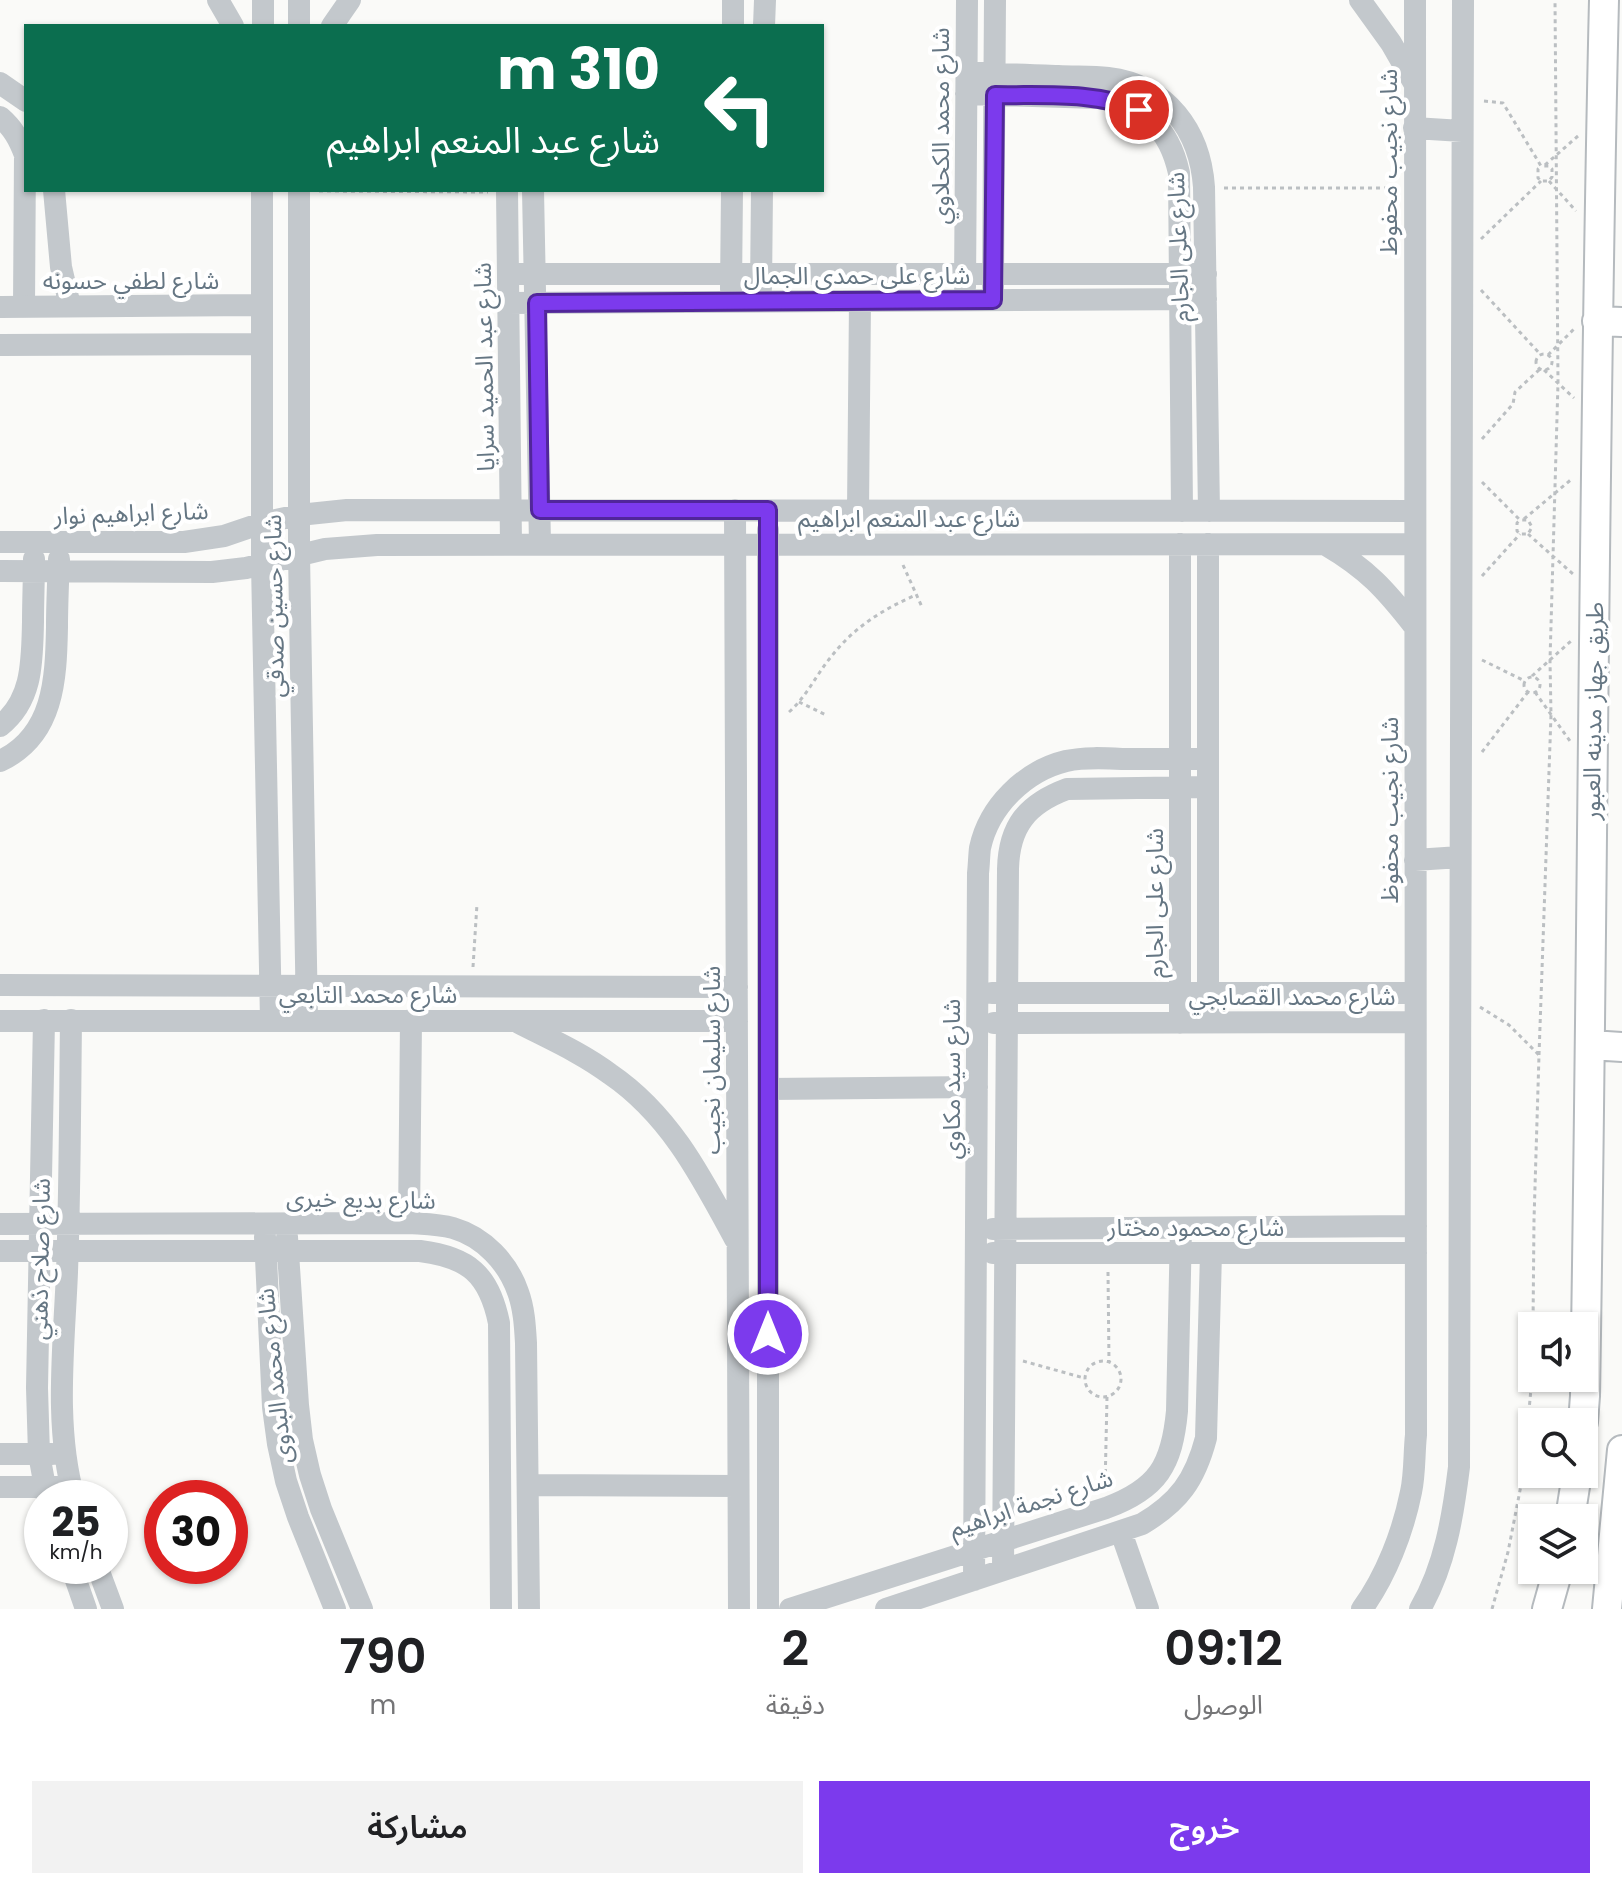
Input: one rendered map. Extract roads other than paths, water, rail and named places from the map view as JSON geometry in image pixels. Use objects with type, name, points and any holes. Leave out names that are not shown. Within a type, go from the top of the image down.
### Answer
[{"type":"main road","name":"طريق جهاز مدينه العبور","points":[[1584,1408],[1591,1045],[1596,418],[1606,316],[1599,236],[1604,0]]},
{"type":"main road","points":[[1591,1045],[1622,1047]]},
{"type":"main road","points":[[1607,1609],[1622,1450]]},
{"type":"main road","points":[[1547,1609],[1554,1584]]},
{"type":"street","points":[[218,0],[232,24]]},
{"type":"street","points":[[263,0],[263,24]]},
{"type":"street","points":[[299,0],[299,24]]},
{"type":"street","points":[[333,24],[350,0]]},
{"type":"street","points":[[733,0],[733,24]]},
{"type":"street","points":[[764,24],[765,0]]},
{"type":"street","name":"شارع محمد الكحلاوي","points":[[965,300],[967,0]]},
{"type":"street","points":[[993,300],[995,0]]},
{"type":"street","points":[[1360,0],[1391,43],[1414,84]]},
{"type":"street","name":"شارع نجيب محفوظ","points":[[1362,1609],[1395,1546],[1411,1491],[1416,1435],[1415,0]]},
{"type":"street","points":[[1420,1609],[1441,1560],[1453,1514],[1459,1467],[1463,0]]},
{"type":"street","name":"شارع على الجارم","points":[[966,83],[1109,78],[1133,84],[1155,95],[1174,111],[1189,131],[1198,148],[1203,168],[1209,511]]},
{"type":"street","points":[[0,83],[24,100]]},
{"type":"street","name":"شارع على الجارم","points":[[995,84],[1119,102],[1139,110],[1155,124],[1175,156],[1179,173],[1182,511]]},
{"type":"street","points":[[0,117],[15,133],[24,153]]},
{"type":"street","points":[[1414,128],[1462,131]]},
{"type":"street","points":[[1168,141],[1189,131]]},
{"type":"street","points":[[24,307],[25,192]]},
{"type":"street","points":[[54,192],[61,267],[70,306]]},
{"type":"street","name":"شارع حسين صدقي","points":[[262,192],[262,564],[271,1020]]},
{"type":"street","name":"شارع حسين صدقي","points":[[299,192],[299,554],[307,1020]]},
{"type":"street","name":"شارع عبد الحميد سرايا","points":[[507,192],[511,544]]},
{"type":"street","points":[[533,192],[540,544]]},
{"type":"street","points":[[731,302],[732,192]]},
{"type":"street","points":[[761,302],[762,192]]},
{"type":"street","name":"شارع على حمدى الجمال","points":[[509,274],[1206,274]]},
{"type":"street","name":"شارع على حمدى الجمال","points":[[509,303],[1206,299]]},
{"type":"street","points":[[858,510],[860,301]]},
{"type":"street","name":"شارع لطفي حسونه","points":[[0,307],[262,305]]},
{"type":"street","points":[[0,345],[262,344]]},
{"type":"street","name":"شارع عبد المنعم ابراهيم","points":[[262,523],[347,510],[1414,511]]},
{"type":"street","name":"شارع سليمان نجيب","points":[[735,510],[739,1609]]},
{"type":"street","points":[[768,510],[768,1609]]},
{"type":"street","name":"شارع ابراهيم نوار","points":[[0,542],[194,541],[224,536],[262,523]]},
{"type":"street","points":[[0,726],[22,701],[30,679],[34,542]]},
{"type":"street","points":[[0,761],[27,742],[44,717],[53,688],[59,542]]},
{"type":"street","name":"شارع على الجارم","points":[[1180,544],[1180,1023]]},
{"type":"street","points":[[1208,544],[1208,1022]]},
{"type":"street","points":[[1325,544],[1365,570],[1414,626]]},
{"type":"street","name":"شارع عبد المنعم ابراهيم","points":[[262,564],[350,546],[1414,544]]},
{"type":"street","points":[[0,571],[212,572],[262,564]]},
{"type":"street","name":"شارع سيد مكاوي","points":[[974,1580],[978,873],[981,847],[989,823],[1003,801],[1021,783],[1043,769],[1068,761],[1094,758],[1208,759]]},
{"type":"street","points":[[1003,1570],[1008,852],[1012,837],[1030,809],[1047,797],[1067,789],[1208,787]]},
{"type":"street","points":[[1415,860],[1460,857]]},
{"type":"street","name":"شارع محمد التابعي","points":[[0,985],[472,987],[737,978],[768,967]]},
{"type":"street","name":"شارع محمد القصابجي","points":[[977,993],[1415,993]]},
{"type":"street","name":"شارع صلاح ذهني","points":[[44,1020],[37,1388],[39,1454],[44,1480]]},
{"type":"street","name":"شارع صلاح ذهني","points":[[70,1480],[65,1454],[63,1382],[71,1020]]},
{"type":"street","points":[[409,1223],[411,1020]]},
{"type":"street","name":"شارع محمد التابعي","points":[[0,1021],[737,1021]]},
{"type":"street","points":[[514,1021],[579,1053],[613,1075],[644,1102],[695,1165],[737,1243]]},
{"type":"street","name":"شارع محمد القصابجي","points":[[977,1023],[1415,1022]]},
{"type":"street","points":[[769,1089],[977,1087]]},
{"type":"street","points":[[976,1176],[1006,1175]]},
{"type":"street","name":"شارع بديع خيرى","points":[[0,1224],[409,1223],[454,1228],[476,1238],[495,1253],[509,1272],[519,1294],[526,1343],[529,1609]]},
{"type":"street","name":"شارع محمد البدوى","points":[[275,1224],[302,1440],[321,1509],[362,1609]]},
{"type":"street","name":"شارع محمود مختار","points":[[976,1229],[1416,1226]]},
{"type":"street","name":"شارع نجمة ابراهيم","points":[[790,1609],[1106,1508],[1128,1500],[1146,1488],[1170,1454],[1175,1433],[1181,1228]]},
{"type":"street","points":[[0,1251],[420,1251],[444,1254],[465,1264],[483,1279],[495,1300],[499,1323],[501,1609]]},
{"type":"street","name":"شارع محمد البدوى","points":[[277,1251],[273,1407],[278,1444],[298,1517],[335,1609]]},
{"type":"street","name":"شارع محمود مختار","points":[[976,1253],[1416,1253]]},
{"type":"street","points":[[886,1609],[1121,1532],[1151,1518],[1177,1498],[1191,1480],[1206,1438],[1211,1253]]},
{"type":"street","points":[[975,1310],[1005,1309]]},
{"type":"street","points":[[975,1392],[1005,1391]]},
{"type":"street","points":[[0,1454],[65,1454]]},
{"type":"street","points":[[529,1485],[738,1486]]},
{"type":"street","points":[[0,1487],[24,1490]]},
{"type":"street","points":[[1121,1532],[1148,1609]]},
{"type":"street","points":[[77,1584],[86,1609]]},
{"type":"street","points":[[104,1584],[113,1609]]}]
